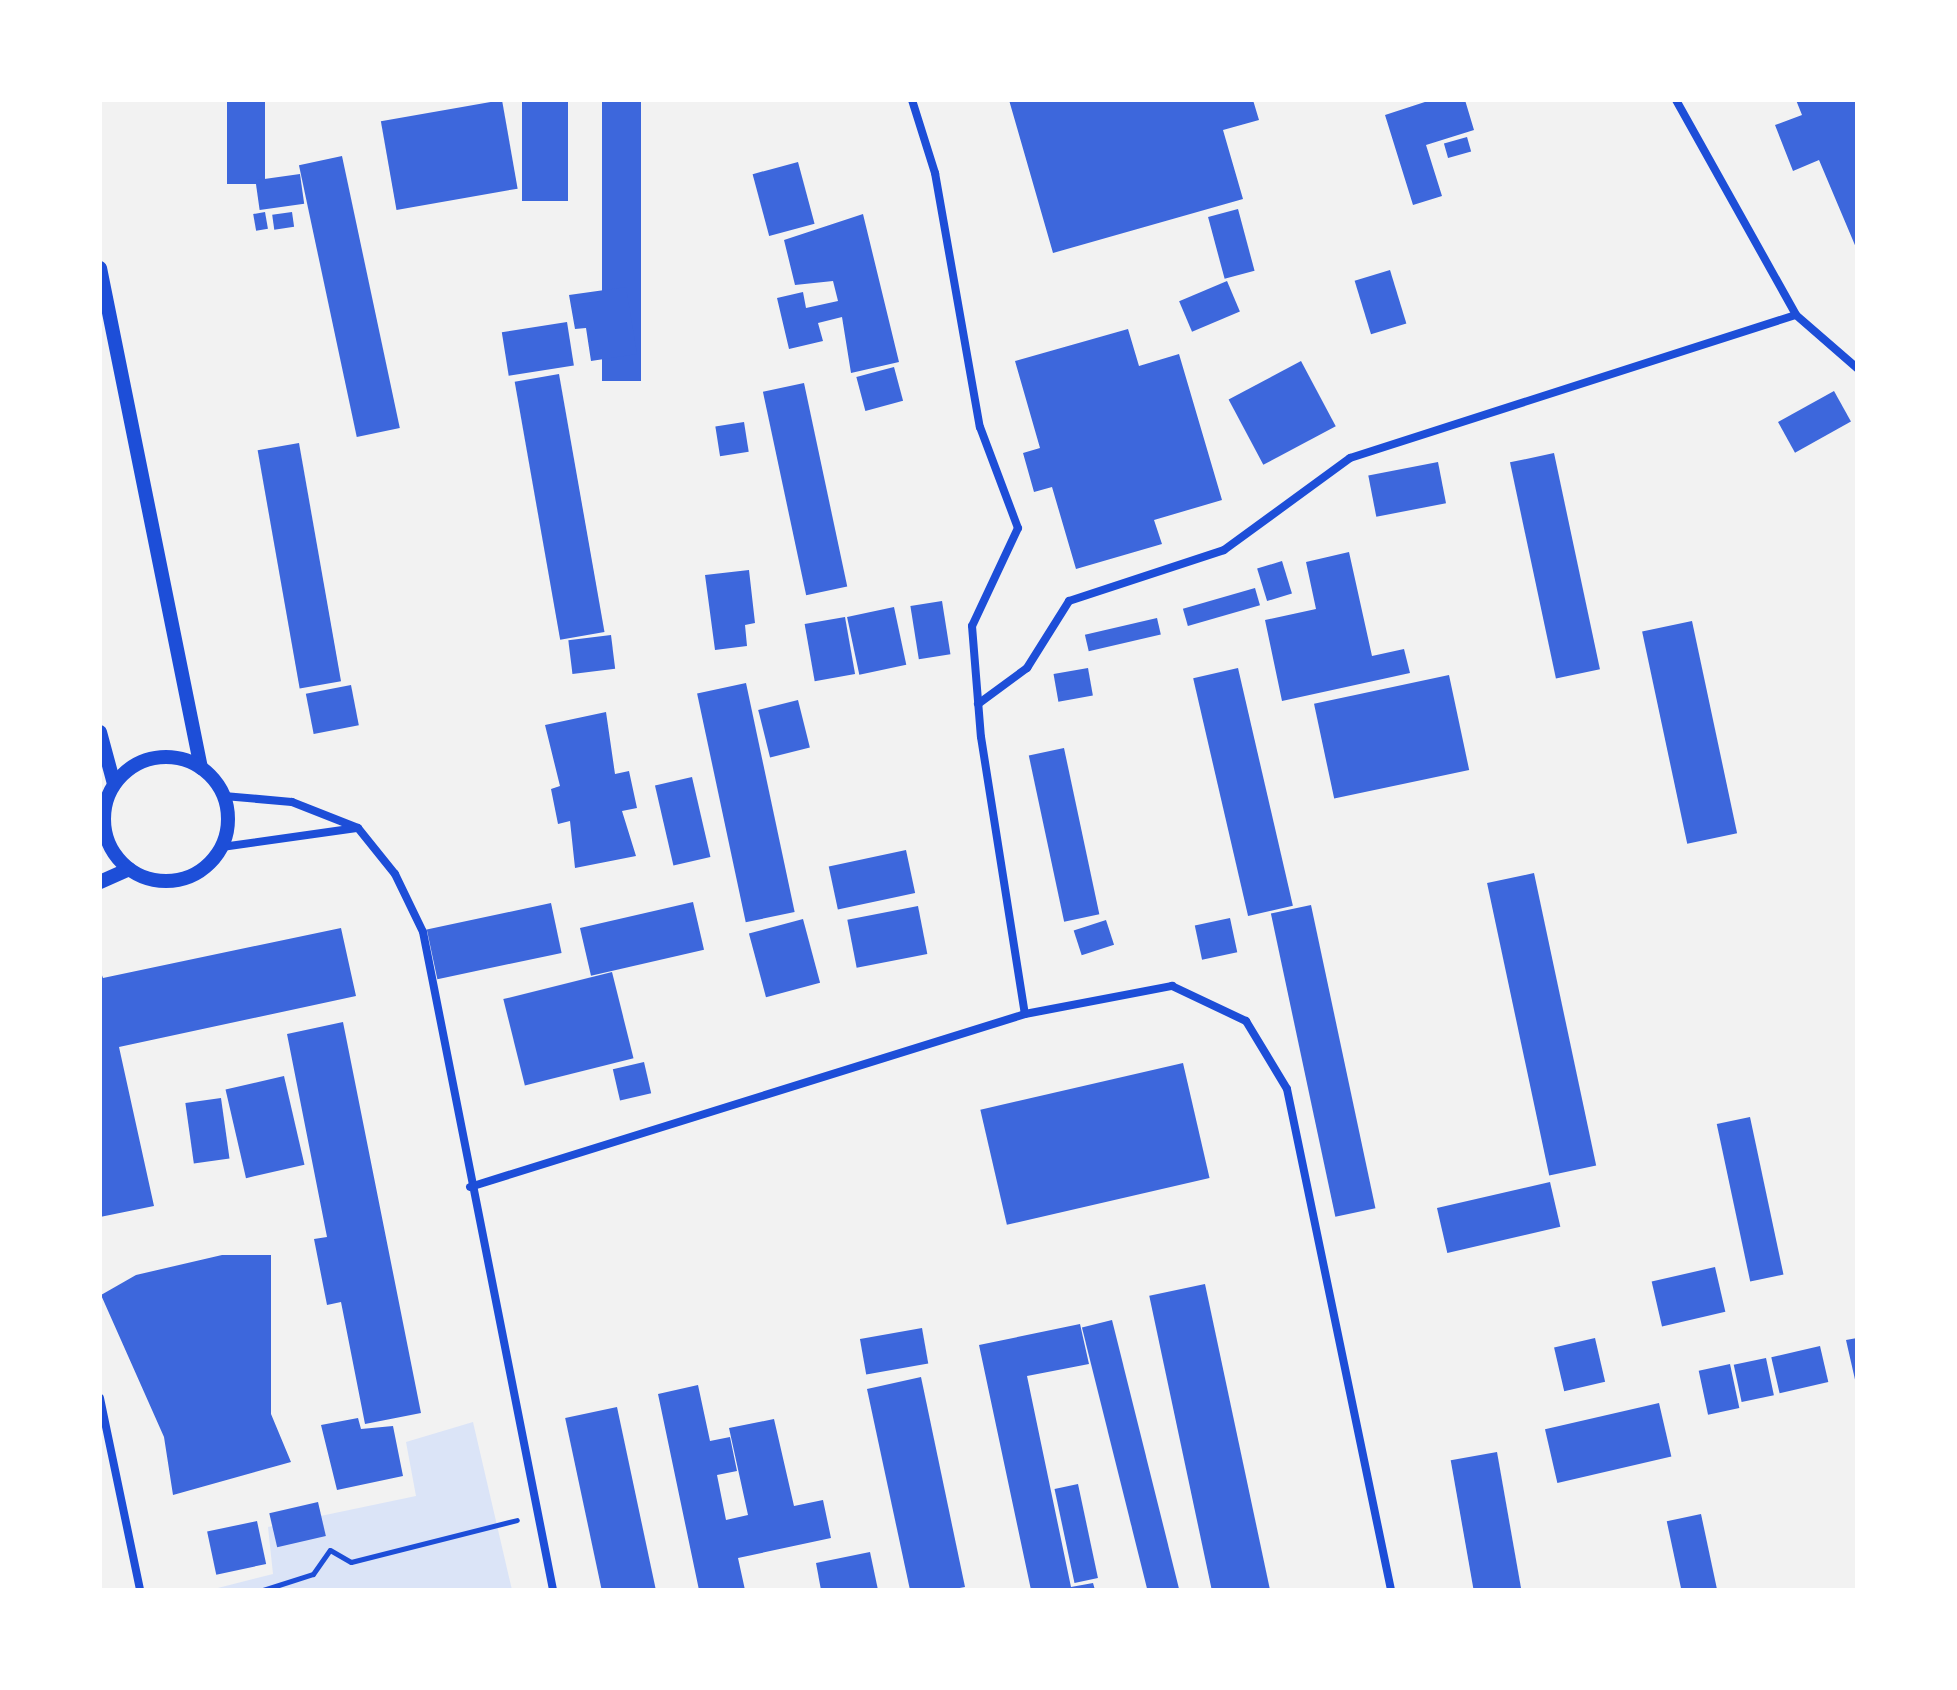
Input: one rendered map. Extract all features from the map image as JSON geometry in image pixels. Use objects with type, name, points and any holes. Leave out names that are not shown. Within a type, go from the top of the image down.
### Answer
[{"type":"street","points":[[912,100],[935,173],[980,427],[1018,528],[972,626],[978,704],[1025,1014]]},
{"type":"street","points":[[1676,100],[1796,315],[1857,368]]},
{"type":"street","points":[[100,268],[201,768],[224,796],[222,847]]},
{"type":"street","points":[[978,704],[1027,668],[1069,601],[1224,550],[1350,458],[1796,315]]},
{"type":"street","points":[[100,732],[107,794],[106,836],[129,869],[157,881],[188,877],[222,847],[358,828]]},
{"type":"street","points":[[107,794],[154,758],[201,768]]},
{"type":"street","points":[[224,796],[292,802],[358,828],[395,874],[423,932],[470,1187],[553,1590]]},
{"type":"street","points":[[100,882],[129,869]]},
{"type":"street","points":[[470,1187],[1025,1014],[1172,986],[1246,1021],[1287,1089],[1391,1590]]},
{"type":"street","points":[[100,1398],[140,1590]]},
{"type":"path","points":[[263,1590],[313,1574],[330,1550],[351,1562],[537,1515]]},
{"type":"shaded area","points":[[473,1422],[512,1590],[210,1590],[273,1574],[268,1527],[416,1496],[406,1442]]},
{"type":"building","points":[[227,100],[265,100],[265,184],[227,184]]},
{"type":"building","points":[[502,100],[518,189],[396,210],[381,121]]},
{"type":"building","points":[[522,100],[568,100],[568,201],[522,201]]},
{"type":"building","points":[[602,100],[641,100],[641,381],[602,381]]},
{"type":"building","points":[[1009,100],[1253,100],[1259,120],[1223,130],[1243,199],[1053,253]]},
{"type":"building","points":[[1431,100],[1465,100],[1474,130],[1426,145],[1442,196],[1413,205],[1385,115]]},
{"type":"building","points":[[1796,100],[1857,100],[1857,250],[1819,160],[1793,171],[1775,125],[1802,115]]},
{"type":"building","points":[[1467,137],[1471,151],[1448,158],[1444,144]]},
{"type":"building","points":[[342,156],[400,428],[357,437],[299,165]]},
{"type":"building","points":[[798,162],[815,224],[769,236],[753,174]]},
{"type":"building","points":[[300,174],[304,204],[260,210],[255,180]]},
{"type":"building","points":[[1238,209],[1255,271],[1225,279],[1208,217]]},
{"type":"building","points":[[265,212],[268,229],[256,231],[253,214]]},
{"type":"building","points":[[292,212],[294,227],[274,230],[272,215]]},
{"type":"building","points":[[863,214],[899,362],[851,373],[842,317],[818,323],[823,341],[789,349],[777,298],[803,292],[806,308],[838,301],[833,281],[795,285],[784,240]]},
{"type":"building","points":[[1390,270],[1406,324],[1371,334],[1355,281]]},
{"type":"building","points":[[1227,281],[1240,311],[1192,332],[1179,301]]},
{"type":"building","points":[[626,287],[637,354],[591,361],[586,328],[575,329],[569,295]]},
{"type":"building","points":[[567,322],[574,365],[509,376],[502,332]]},
{"type":"building","points":[[1128,329],[1139,366],[1179,354],[1222,500],[1154,520],[1162,544],[1076,569],[1052,487],[1034,492],[1023,453],[1040,448],[1015,361]]},
{"type":"building","points":[[1301,361],[1336,426],[1263,465],[1229,399]]},
{"type":"building","points":[[894,367],[903,401],[865,411],[856,377]]},
{"type":"building","points":[[559,374],[604,632],[560,640],[515,382]]},
{"type":"building","points":[[804,383],[847,586],[806,595],[763,392]]},
{"type":"building","points":[[1834,391],[1851,422],[1795,453],[1778,422]]},
{"type":"building","points":[[744,422],[749,452],[720,456],[715,427]]},
{"type":"building","points":[[299,443],[341,681],[300,689],[258,450]]},
{"type":"building","points":[[1554,453],[1600,669],[1556,679],[1510,462]]},
{"type":"building","points":[[1438,462],[1446,503],[1376,517],[1368,476]]},
{"type":"building","points":[[1349,552],[1372,656],[1404,649],[1410,673],[1282,701],[1265,620],[1316,609],[1306,562]]},
{"type":"building","points":[[1282,561],[1292,594],[1267,601],[1257,569]]},
{"type":"building","points":[[749,570],[755,623],[745,625],[747,646],[715,650],[705,575]]},
{"type":"building","points":[[1255,588],[1260,605],[1188,626],[1183,609]]},
{"type":"building","points":[[942,601],[950,654],[919,659],[910,606]]},
{"type":"building","points":[[894,607],[906,665],[859,675],[847,617]]},
{"type":"building","points":[[845,617],[855,674],[815,681],[805,624]]},
{"type":"building","points":[[1157,618],[1161,635],[1089,651],[1085,635]]},
{"type":"building","points":[[1692,621],[1737,833],[1687,844],[1642,632]]},
{"type":"building","points":[[611,635],[615,669],[572,674],[568,640]]},
{"type":"building","points":[[1088,668],[1093,696],[1058,702],[1054,674]]},
{"type":"building","points":[[1238,668],[1293,906],[1248,916],[1193,678]]},
{"type":"building","points":[[1449,675],[1469,770],[1334,799],[1314,704]]},
{"type":"building","points":[[746,683],[795,912],[746,922],[697,693]]},
{"type":"building","points":[[351,685],[359,725],[314,734],[306,694]]},
{"type":"building","points":[[798,700],[810,748],[770,757],[758,710]]},
{"type":"building","points":[[606,712],[615,774],[629,771],[637,808],[622,811],[636,856],[575,868],[570,821],[558,824],[551,789],[560,786],[545,725]]},
{"type":"building","points":[[1064,748],[1099,914],[1064,922],[1029,755]]},
{"type":"building","points":[[692,777],[710,857],[673,865],[655,786]]},
{"type":"building","points":[[906,850],[915,893],[838,909],[829,866]]},
{"type":"building","points":[[1534,873],[1596,1165],[1549,1175],[1487,883]]},
{"type":"building","points":[[693,902],[704,950],[591,976],[580,928]]},
{"type":"building","points":[[551,903],[562,953],[437,979],[427,929]]},
{"type":"building","points":[[1311,905],[1375,1208],[1335,1217],[1271,914]]},
{"type":"building","points":[[918,906],[927,954],[857,968],[847,920]]},
{"type":"building","points":[[1230,918],[1237,952],[1202,960],[1195,925]]},
{"type":"building","points":[[803,919],[820,983],[766,997],[749,933]]},
{"type":"building","points":[[1106,920],[1114,945],[1082,955],[1074,931]]},
{"type":"building","points":[[341,928],[356,996],[119,1047],[154,1206],[100,1217],[100,970],[103,978]]},
{"type":"building","points":[[612,972],[634,1058],[525,1085],[503,999]]},
{"type":"building","points":[[343,1022],[421,1413],[365,1424],[341,1302],[327,1305],[314,1239],[327,1237],[287,1034]]},
{"type":"building","points":[[644,1062],[651,1093],[620,1100],[613,1069]]},
{"type":"building","points":[[1183,1063],[1210,1178],[1007,1225],[980,1110]]},
{"type":"building","points":[[284,1076],[304,1165],[246,1178],[226,1089]]},
{"type":"building","points":[[221,1098],[229,1158],[194,1163],[185,1103]]},
{"type":"building","points":[[1750,1117],[1783,1274],[1750,1282],[1717,1124]]},
{"type":"building","points":[[1550,1182],[1560,1227],[1447,1253],[1437,1208]]},
{"type":"building","points":[[222,1255],[271,1255],[271,1414],[291,1462],[173,1495],[164,1437],[101,1295],[136,1275]]},
{"type":"building","points":[[1715,1267],[1725,1312],[1662,1326],[1652,1282]]},
{"type":"building","points":[[1205,1284],[1270,1590],[1212,1590],[1149,1296]]},
{"type":"building","points":[[1112,1320],[1179,1590],[1147,1590],[1082,1327]]},
{"type":"building","points":[[1080,1324],[1089,1364],[1027,1376],[1071,1587],[1093,1583],[1095,1590],[1031,1590],[979,1345]]},
{"type":"building","points":[[922,1328],[928,1363],[866,1374],[860,1339]]},
{"type":"building","points":[[1595,1338],[1605,1382],[1564,1391],[1554,1347]]},
{"type":"building","points":[[1857,1338],[1857,1384],[1856,1384],[1846,1340]]},
{"type":"building","points":[[1820,1346],[1828,1382],[1780,1393],[1771,1357]]},
{"type":"building","points":[[1766,1358],[1774,1395],[1742,1402],[1734,1365]]},
{"type":"building","points":[[1730,1364],[1739,1408],[1708,1415],[1699,1371]]},
{"type":"building","points":[[921,1377],[965,1587],[949,1590],[910,1590],[867,1389]]},
{"type":"building","points":[[698,1385],[710,1441],[730,1437],[737,1471],[717,1475],[726,1520],[748,1515],[729,1428],[774,1419],[794,1506],[823,1500],[831,1538],[738,1558],[745,1590],[699,1590],[658,1394]]},
{"type":"building","points":[[1659,1403],[1671,1457],[1557,1483],[1545,1429]]},
{"type":"building","points":[[617,1407],[656,1590],[602,1590],[565,1418]]},
{"type":"building","points":[[358,1418],[361,1429],[393,1426],[403,1476],[337,1490],[321,1425]]},
{"type":"building","points":[[1497,1452],[1521,1590],[1474,1590],[1451,1460]]},
{"type":"building","points":[[1078,1484],[1098,1578],[1074,1583],[1055,1489]]},
{"type":"building","points":[[318,1502],[326,1536],[277,1547],[269,1513]]},
{"type":"building","points":[[1701,1514],[1717,1590],[1681,1590],[1667,1521]]},
{"type":"building","points":[[257,1521],[266,1564],[216,1575],[207,1532]]},
{"type":"building","points":[[870,1552],[878,1590],[821,1590],[816,1563]]}]
